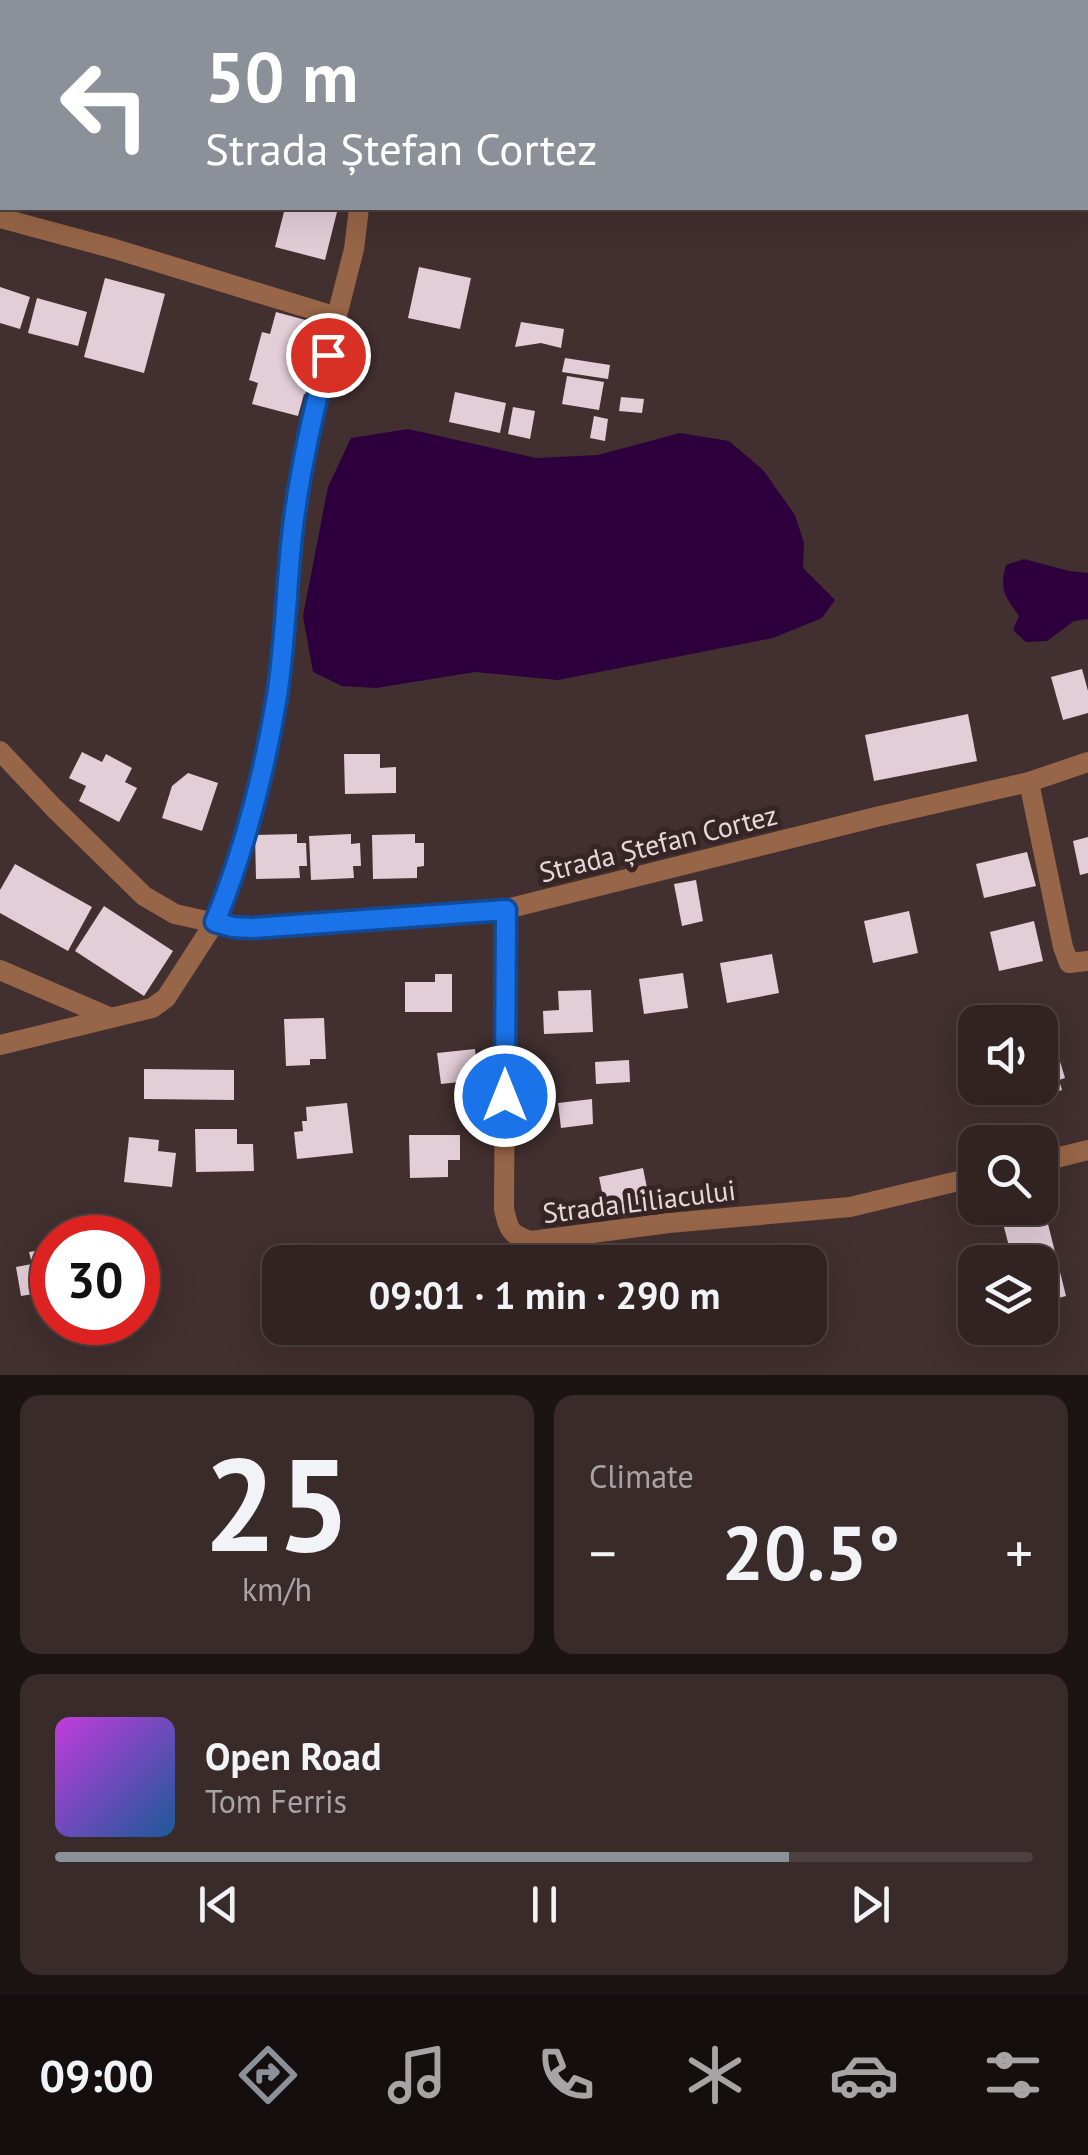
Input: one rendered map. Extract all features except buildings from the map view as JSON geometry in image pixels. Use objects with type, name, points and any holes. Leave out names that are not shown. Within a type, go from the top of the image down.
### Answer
[{"type":"street","points":[[0,1045],[152,1008],[166,998],[215,922],[250,824],[269,734],[305,450],[354,250],[359,210]]},
{"type":"street","points":[[0,218],[337,317]]},
{"type":"street","name":"Strada Ștefan Cortez","points":[[0,751],[144,896],[174,914],[252,928],[506,910],[1028,782],[1088,762]]},
{"type":"street","points":[[1028,782],[1062,947],[1069,963],[1088,962]]},
{"type":"street","name":"Strada Liliacului","points":[[506,910],[504,1209],[514,1235],[532,1241],[669,1223],[850,1207],[958,1181]]},
{"type":"street","points":[[0,970],[111,1018]]},
{"type":"street","points":[[1058,1158],[1088,1150]]},
{"type":"shaded area","points":[[408,429],[536,458],[598,455],[680,433],[729,441],[763,470],[795,515],[804,543],[803,568],[835,600],[822,618],[773,638],[558,680],[475,672],[376,688],[342,686],[313,672],[303,616],[328,487],[351,438]]},
{"type":"shaded area","points":[[1024,559],[1088,573],[1088,619],[1074,621],[1047,641],[1026,642],[1013,630],[1019,616],[1005,592],[1004,574],[1006,565]]},
{"type":"route","points":[[328,355],[308,430],[293,528],[276,700],[250,824],[215,922],[252,928],[506,910],[505,1096]]}]
